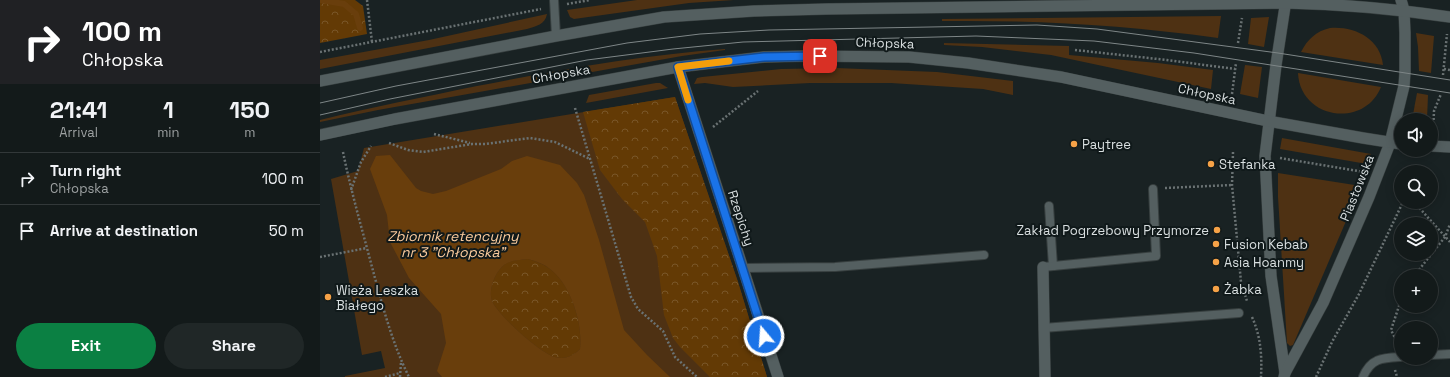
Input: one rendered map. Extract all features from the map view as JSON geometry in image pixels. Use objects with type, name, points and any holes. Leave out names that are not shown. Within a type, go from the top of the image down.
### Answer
[{"type":"main road","points":[[320,81],[664,17],[827,5],[1286,2],[1402,5],[1450,17]]},
{"type":"main road","name":"Piastowska","points":[[1285,375],[1272,276],[1264,156],[1286,2]]},
{"type":"main road","name":"Piastowska","points":[[1400,113],[1404,86],[1405,33],[1402,5]]},
{"type":"main road","name":"Chłopska","points":[[320,136],[395,119],[678,67],[764,57],[805,56],[909,57],[968,63],[1061,77],[1268,121],[1394,143]]},
{"type":"main road","name":"Rzepichy","points":[[678,67],[778,377]]},
{"type":"main road","points":[[1438,143],[1450,147]]},
{"type":"main road","name":"Piastowska","points":[[1285,375],[1323,303],[1369,197],[1394,145]]},
{"type":"main road","points":[[1045,377],[1043,328],[1048,267]]},
{"type":"lane","points":[[554,0],[556,36]]},
{"type":"lane","points":[[1049,206],[1048,267],[1156,256],[1153,189]]},
{"type":"lane","points":[[742,268],[835,267],[984,255]]},
{"type":"lane","points":[[1043,328],[1239,313]]},
{"type":"lane","points":[[1438,355],[1450,354]]},
{"type":"lane","points":[[1363,377],[1366,369],[1373,362],[1383,358],[1394,357]]},
{"type":"path","points":[[368,0],[372,42]]},
{"type":"path","points":[[564,5],[590,0]]},
{"type":"path","points":[[320,52],[544,9]]},
{"type":"path","points":[[1238,43],[1242,14]]},
{"type":"path","points":[[1443,75],[1448,34]]},
{"type":"path","points":[[1075,50],[1167,60],[1235,70]]},
{"type":"path","points":[[1232,94],[1236,63]]},
{"type":"path","points":[[1444,69],[1450,70]]},
{"type":"path","points":[[701,138],[758,91]]},
{"type":"path","points":[[1434,113],[1441,94]]},
{"type":"path","points":[[574,108],[631,297],[638,309],[663,331],[675,357],[697,377]]},
{"type":"path","points":[[434,134],[472,144]]},
{"type":"path","points":[[389,143],[408,150],[423,152],[472,144],[540,138],[555,142],[590,160]]},
{"type":"path","points":[[351,190],[361,162],[371,146]]},
{"type":"path","points":[[343,152],[351,190],[380,296],[401,361],[409,377]]},
{"type":"path","points":[[1232,152],[1232,185],[1241,282],[1247,304]]},
{"type":"path","points":[[1278,158],[1366,172]]},
{"type":"path","points":[[1153,189],[1232,185]]},
{"type":"path","points":[[1316,377],[1332,342],[1359,294],[1400,209]]},
{"type":"path","points":[[1420,209],[1450,242]]},
{"type":"path","points":[[1420,269],[1449,233],[1450,224]]},
{"type":"path","points":[[320,257],[367,248]]},
{"type":"path","points":[[1249,312],[1258,330],[1262,356],[1261,377]]},
{"type":"path","points":[[1394,321],[1391,330],[1394,336]]},
{"type":"path","points":[[400,377],[401,361]]},
{"type":"path","points":[[384,377],[400,373]]},
{"type":"shaded area","points":[[637,0],[734,0],[689,3],[574,19],[570,17],[567,10]]},
{"type":"shaded area","points":[[547,14],[542,23],[527,29],[320,69],[320,60],[429,40]]},
{"type":"shaded area","points":[[1221,16],[1218,38],[1183,33],[1080,24],[1012,21],[942,21],[942,19]]},
{"type":"shaded area","points":[[1269,17],[1264,47],[1248,44],[1251,18]]},
{"type":"shaded area","points":[[1330,28],[1348,29],[1364,36],[1377,48],[1383,65],[1301,52],[1312,37],[1320,31]]},
{"type":"shaded area","points":[[1416,33],[1434,36],[1431,73],[1419,71]]},
{"type":"shaded area","points":[[944,43],[1069,46],[1069,55],[1158,63],[1213,70],[1211,89],[1051,55],[982,47],[944,45]]},
{"type":"shaded area","points":[[725,49],[378,110],[320,122],[320,120],[379,106],[539,74],[632,59]]},
{"type":"shaded area","points":[[1245,65],[1262,67],[1258,98],[1240,94]]},
{"type":"shaded area","points":[[836,68],[937,72],[1013,81],[1013,95],[983,89],[891,83],[810,83],[733,87],[705,83],[694,84],[697,78],[702,77],[781,69]]},
{"type":"shaded area","points":[[1298,73],[1381,87],[1373,100],[1361,109],[1348,113],[1334,113],[1321,109],[1309,100],[1301,89]]},
{"type":"shaded area","points":[[660,83],[668,88],[586,103],[589,95]]},
{"type":"shaded area","points":[[1417,93],[1428,95],[1427,113],[1413,113]]},
{"type":"shaded area","points":[[675,97],[738,282],[767,377],[345,377],[385,368],[381,351],[362,355],[331,179],[358,171],[364,148]]},
{"type":"shaded area","points":[[1282,138],[1371,154],[1367,164],[1280,149]]},
{"type":"shaded area","points":[[1278,173],[1361,186],[1293,345],[1290,346],[1287,343],[1278,197]]},
{"type":"green space","points":[[320,0],[355,0],[363,6],[367,34],[320,43]]},
{"type":"green space","points":[[675,97],[738,282],[767,377],[710,377],[680,347],[673,338],[664,315],[657,256],[645,222],[622,199],[600,170],[583,112]]},
{"type":"green space","points":[[528,259],[550,269],[564,285],[570,295],[580,328],[580,349],[569,357],[555,357],[540,349],[510,324],[492,301],[491,292],[493,282],[501,268],[509,262],[515,260]]},
{"type":"water","name":"Zbiornik retencyjny nr 3 \"Chłopska\"","points":[[390,155],[416,188],[433,194],[446,191],[501,169],[512,161],[527,156],[560,165],[577,183],[584,195],[599,240],[624,330],[670,377],[442,377],[437,371],[446,343],[441,314],[409,278],[390,242],[387,215],[370,169],[376,156]],"holes":[[[528,259],[540,263],[550,269],[564,285],[570,295],[580,328],[580,349],[569,357],[555,357],[540,349],[510,324],[492,301],[491,292],[493,282],[501,268],[507,263]]]},
{"type":"waterway","points":[[321,0],[344,4],[356,14],[360,28]]},
{"type":"tram line","points":[[320,103],[396,86],[627,43],[700,34],[769,30],[1037,25],[1097,29],[1278,53],[1450,80]]},
{"type":"tram line","points":[[320,115],[390,99],[587,60],[673,49],[743,42],[976,36],[1094,41],[1194,53],[1450,93]]},
{"type":"slow traffic","points":[[688,100],[678,67],[729,61]]},
{"type":"place","name":"Paytree","points":[[1074,144]]},
{"type":"place","name":"Stefanka","points":[[1211,164]]},
{"type":"place","name":"Zakład Pogrzebowy Przymorze","points":[[1217,230]]},
{"type":"place","name":"Fusion Kebab","points":[[1216,244]]},
{"type":"place","name":"Asia Hoanmy","points":[[1216,262]]},
{"type":"place","name":"Żabka","points":[[1216,289]]},
{"type":"place","name":"Wieża Leszka Białego","points":[[328,297]]},
{"type":"route","points":[[764,336],[678,67],[764,57],[820,56]]}]
